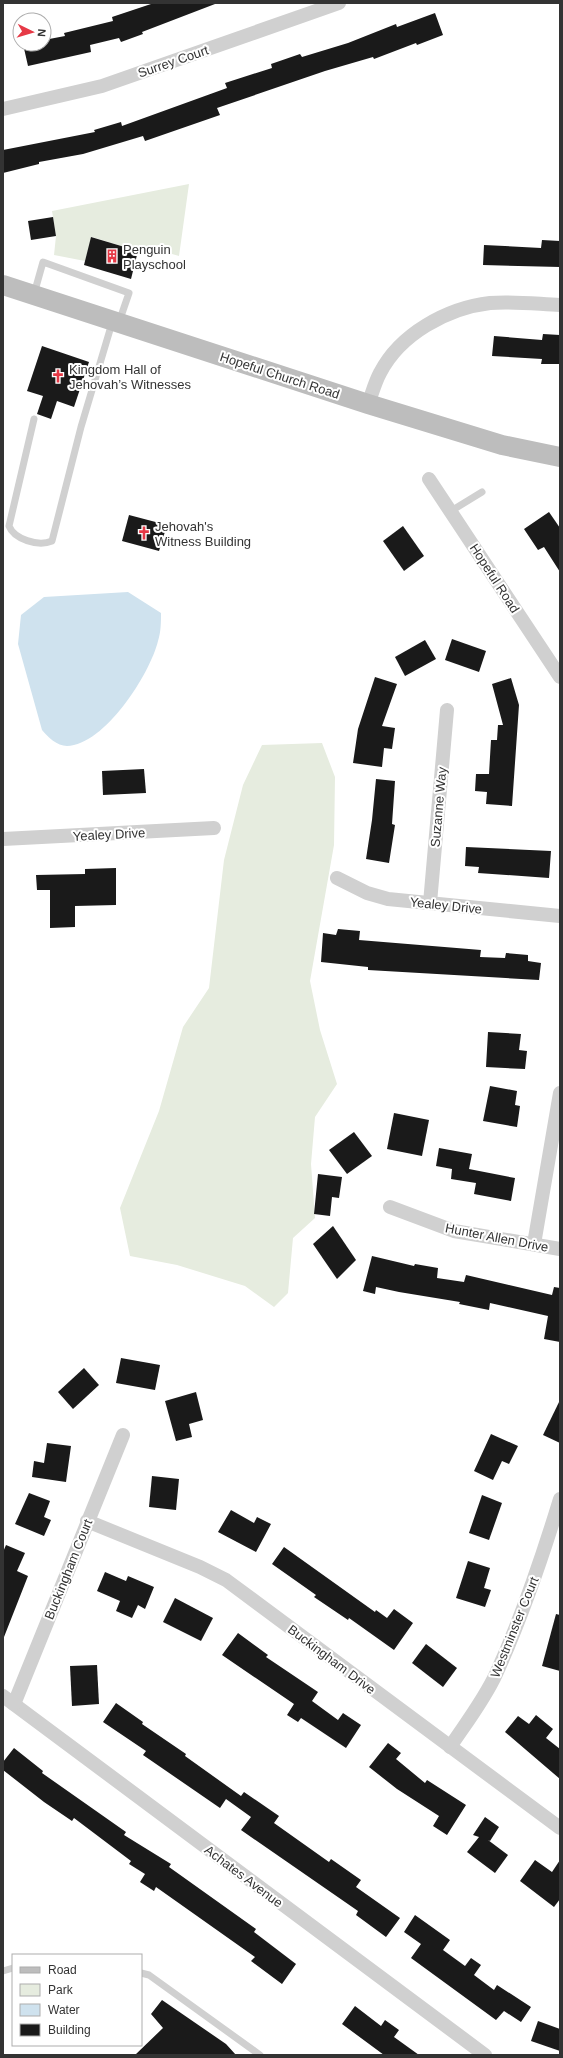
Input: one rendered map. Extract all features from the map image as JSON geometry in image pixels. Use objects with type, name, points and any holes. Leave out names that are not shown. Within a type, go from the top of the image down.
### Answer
[{"type":"main road","name":"Hopeful Church Road","points":[[3,285],[368,404],[502,445],[560,457]]},
{"type":"street","name":"Surrey Court","points":[[3,109],[102,86],[339,3]]},
{"type":"street","points":[[368,404],[380,372],[396,350],[415,333],[447,314],[468,307],[491,303],[560,305]]},
{"type":"street","name":"Hopeful Road","points":[[429,479],[560,677]]},
{"type":"street","name":"Suzanne Way","points":[[430,903],[446,710]]},
{"type":"street","name":"Yealey Drive","points":[[3,840],[214,828]]},
{"type":"street","name":"Yealey Drive","points":[[337,878],[367,893],[388,899],[560,916]]},
{"type":"street","points":[[534,1244],[560,1093]]},
{"type":"street","name":"Hunter Allen Drive","points":[[390,1207],[454,1231],[560,1249]]},
{"type":"street","name":"Buckingham Court","points":[[8,1700],[87,1521],[123,1435]]},
{"type":"street","name":"Westminster Court","points":[[450,1746],[481,1700],[496,1674],[539,1565],[560,1498]]},
{"type":"street","name":"Buckingham Drive","points":[[87,1521],[200,1567],[226,1580],[560,1828]]},
{"type":"street","name":"Achates Avenue","points":[[8,1700],[485,2055]]},
{"type":"lane","points":[[34,294],[43,262],[129,293],[116,322],[80,427],[52,541],[45,542],[21,538],[14,534],[9,526],[34,419]]},
{"type":"lane","points":[[451,511],[482,492]]},
{"type":"lane","points":[[142,1973],[149,1975],[260,2055]]},
{"type":"green space","points":[[189,184],[179,256],[141,245],[138,251],[92,237],[85,261],[54,255],[56,236],[52,211]]},
{"type":"green space","points":[[322,743],[335,777],[334,845],[310,981],[320,1030],[337,1084],[315,1117],[311,1164],[315,1218],[293,1238],[288,1293],[274,1307],[245,1286],[177,1265],[130,1256],[120,1208],[159,1111],[183,1027],[209,988],[224,860],[243,785],[262,745]]},
{"type":"water","points":[[128,592],[161,613],[160,634],[146,671],[124,706],[96,734],[81,743],[63,746],[56,743],[42,730],[18,644],[21,615],[44,597]]},
{"type":"building","points":[[154,3],[215,4],[142,32],[143,34],[121,42],[119,38],[90,45],[91,52],[28,66],[25,52],[52,52],[52,38],[65,36],[64,33],[113,21],[112,17]]},
{"type":"building","points":[[435,13],[443,35],[417,45],[416,43],[374,59],[373,57],[325,71],[217,108],[220,115],[145,141],[143,136],[83,154],[39,162],[39,164],[3,173],[3,150],[95,132],[94,130],[121,122],[122,126],[227,88],[225,83],[272,68],[271,64],[300,54],[302,57],[348,43],[396,24],[397,27]]},
{"type":"building","points":[[53,217],[56,236],[31,240],[28,221]]},
{"type":"building","name":"Penguin Playschool","points":[[91,237],[138,251],[131,279],[84,265]]},
{"type":"building","points":[[542,240],[560,241],[560,267],[483,265],[484,245],[541,248]]},
{"type":"building","points":[[543,334],[560,335],[560,364],[541,364],[542,359],[492,356],[494,336],[542,340]]},
{"type":"building","name":"Kingdom Hall of Jehovah’s Witnesses","points":[[42,346],[89,362],[74,407],[57,401],[51,419],[37,414],[43,396],[27,391]]},
{"type":"building","points":[[549,512],[560,528],[560,572],[544,547],[538,550],[524,529]]},
{"type":"building","name":"Jehovah's Witness Building","points":[[129,515],[167,525],[159,551],[122,541]]},
{"type":"building","points":[[403,526],[424,556],[404,571],[383,541]]},
{"type":"building","points":[[452,639],[486,651],[479,672],[445,660]]},
{"type":"building","points":[[425,640],[436,659],[405,676],[395,657]]},
{"type":"building","points":[[375,677],[397,684],[382,726],[395,728],[392,749],[384,748],[382,767],[353,763],[358,729]]},
{"type":"building","points":[[511,678],[519,705],[512,806],[486,804],[487,792],[475,791],[476,774],[489,774],[491,740],[497,740],[498,725],[503,725],[492,684]]},
{"type":"building","points":[[144,769],[146,793],[103,795],[102,771]]},
{"type":"building","points":[[376,779],[395,781],[392,824],[395,825],[389,863],[366,859]]},
{"type":"building","points":[[466,847],[551,851],[549,878],[478,873],[479,867],[465,866]]},
{"type":"building","points":[[116,868],[116,905],[75,906],[75,927],[50,928],[50,890],[37,890],[36,875],[85,874],[85,869]]},
{"type":"building","points":[[338,929],[360,931],[359,940],[481,950],[480,957],[505,958],[506,953],[528,955],[528,961],[541,963],[539,980],[368,970],[368,967],[321,962],[323,933],[336,935]]},
{"type":"building","points":[[488,1032],[521,1034],[519,1050],[527,1051],[525,1069],[486,1067]]},
{"type":"building","points":[[490,1086],[517,1091],[515,1105],[520,1106],[517,1127],[483,1121]]},
{"type":"building","points":[[394,1113],[429,1120],[422,1156],[387,1149]]},
{"type":"building","points":[[354,1132],[372,1156],[347,1174],[329,1150]]},
{"type":"building","points":[[439,1148],[472,1154],[469,1169],[515,1178],[511,1201],[474,1194],[476,1183],[451,1179],[452,1169],[436,1166]]},
{"type":"building","points":[[318,1174],[342,1177],[339,1198],[332,1197],[330,1216],[314,1214]]},
{"type":"building","points":[[333,1226],[356,1260],[337,1279],[313,1244]]},
{"type":"building","points":[[372,1256],[414,1266],[415,1264],[438,1268],[437,1278],[464,1282],[466,1275],[552,1295],[554,1287],[560,1288],[560,1342],[544,1339],[548,1316],[490,1303],[489,1310],[459,1304],[460,1302],[376,1287],[375,1294],[363,1291]]},
{"type":"building","points":[[121,1358],[160,1365],[155,1390],[116,1383]]},
{"type":"building","points":[[84,1368],[99,1385],[73,1409],[58,1392]]},
{"type":"building","points":[[196,1392],[203,1420],[189,1424],[192,1437],[176,1441],[165,1401]]},
{"type":"building","points":[[560,1400],[560,1443],[543,1435]]},
{"type":"building","points":[[491,1434],[518,1446],[509,1464],[502,1461],[493,1480],[474,1471]]},
{"type":"building","points":[[47,1443],[71,1446],[66,1482],[32,1477],[34,1461],[44,1463]]},
{"type":"building","points":[[152,1476],[179,1479],[176,1510],[149,1507]]},
{"type":"building","points":[[29,1493],[50,1501],[44,1517],[51,1520],[44,1536],[15,1524]]},
{"type":"building","points":[[482,1495],[502,1503],[489,1540],[469,1533]]},
{"type":"building","points":[[231,1510],[254,1523],[257,1517],[271,1524],[256,1552],[218,1532]]},
{"type":"building","points":[[6,1545],[25,1553],[17,1571],[28,1576],[4,1637],[3,1552]]},
{"type":"building","points":[[284,1547],[375,1612],[376,1610],[387,1618],[394,1609],[413,1623],[394,1650],[349,1618],[348,1620],[314,1597],[316,1595],[272,1564]]},
{"type":"building","points":[[468,1561],[490,1568],[484,1588],[491,1590],[485,1607],[456,1598]]},
{"type":"building","points":[[105,1572],[126,1581],[128,1576],[154,1587],[145,1609],[138,1605],[132,1618],[116,1611],[120,1601],[97,1591]]},
{"type":"building","points":[[175,1598],[213,1618],[201,1641],[163,1622]]},
{"type":"building","points":[[556,1614],[560,1615],[560,1671],[542,1666]]},
{"type":"building","points":[[238,1633],[268,1655],[266,1657],[318,1692],[312,1701],[338,1720],[343,1713],[361,1725],[346,1748],[301,1718],[298,1722],[287,1715],[294,1704],[222,1655]]},
{"type":"building","points":[[426,1644],[457,1668],[443,1687],[412,1663]]},
{"type":"building","points":[[97,1665],[99,1704],[72,1706],[70,1666]]},
{"type":"building","points":[[116,1703],[143,1722],[142,1724],[186,1754],[185,1756],[241,1796],[244,1792],[279,1816],[274,1823],[329,1862],[331,1859],[361,1880],[356,1887],[400,1918],[386,1937],[356,1915],[358,1911],[241,1830],[251,1817],[226,1799],[220,1808],[143,1755],[146,1751],[103,1722]]},
{"type":"building","points":[[536,1715],[553,1729],[546,1738],[560,1749],[560,1779],[505,1732],[518,1716],[529,1724]]},
{"type":"building","points":[[388,1743],[401,1753],[396,1759],[425,1783],[427,1780],[466,1805],[447,1835],[433,1826],[439,1816],[397,1789],[369,1767]]},
{"type":"building","points":[[14,1748],[43,1771],[42,1773],[126,1832],[124,1835],[171,1864],[169,1867],[256,1929],[254,1932],[296,1964],[282,1984],[251,1961],[255,1957],[156,1887],[154,1891],[140,1882],[145,1874],[129,1864],[131,1861],[74,1818],[72,1821],[44,1802],[3,1770],[3,1762]]},
{"type":"building","points":[[485,1817],[499,1827],[490,1841],[488,1840],[508,1855],[495,1873],[467,1852],[479,1837],[473,1835]]},
{"type":"building","points":[[535,1860],[552,1872],[560,1860],[560,1899],[554,1907],[520,1881]]},
{"type":"building","points":[[415,1915],[450,1940],[443,1950],[465,1966],[471,1958],[481,1965],[474,1975],[494,1990],[497,1985],[531,2007],[521,2022],[504,2011],[496,2020],[411,1958],[421,1944],[404,1932]]},
{"type":"building","points":[[162,2000],[226,2044],[236,2055],[135,2055],[163,2028],[151,2014]]},
{"type":"building","points":[[355,2006],[381,2026],[385,2020],[399,2030],[394,2037],[419,2055],[384,2055],[342,2024]]},
{"type":"building","points":[[538,2021],[560,2029],[560,2051],[531,2041]]},
{"type":"place","name":"Penguin Playschool","points":[[112,256]]},
{"type":"place","name":"Kingdom Hall of Jehovah’s Witnesses","points":[[58,376]]},
{"type":"place","name":"Jehovah's Witness Building","points":[[144,533]]}]
